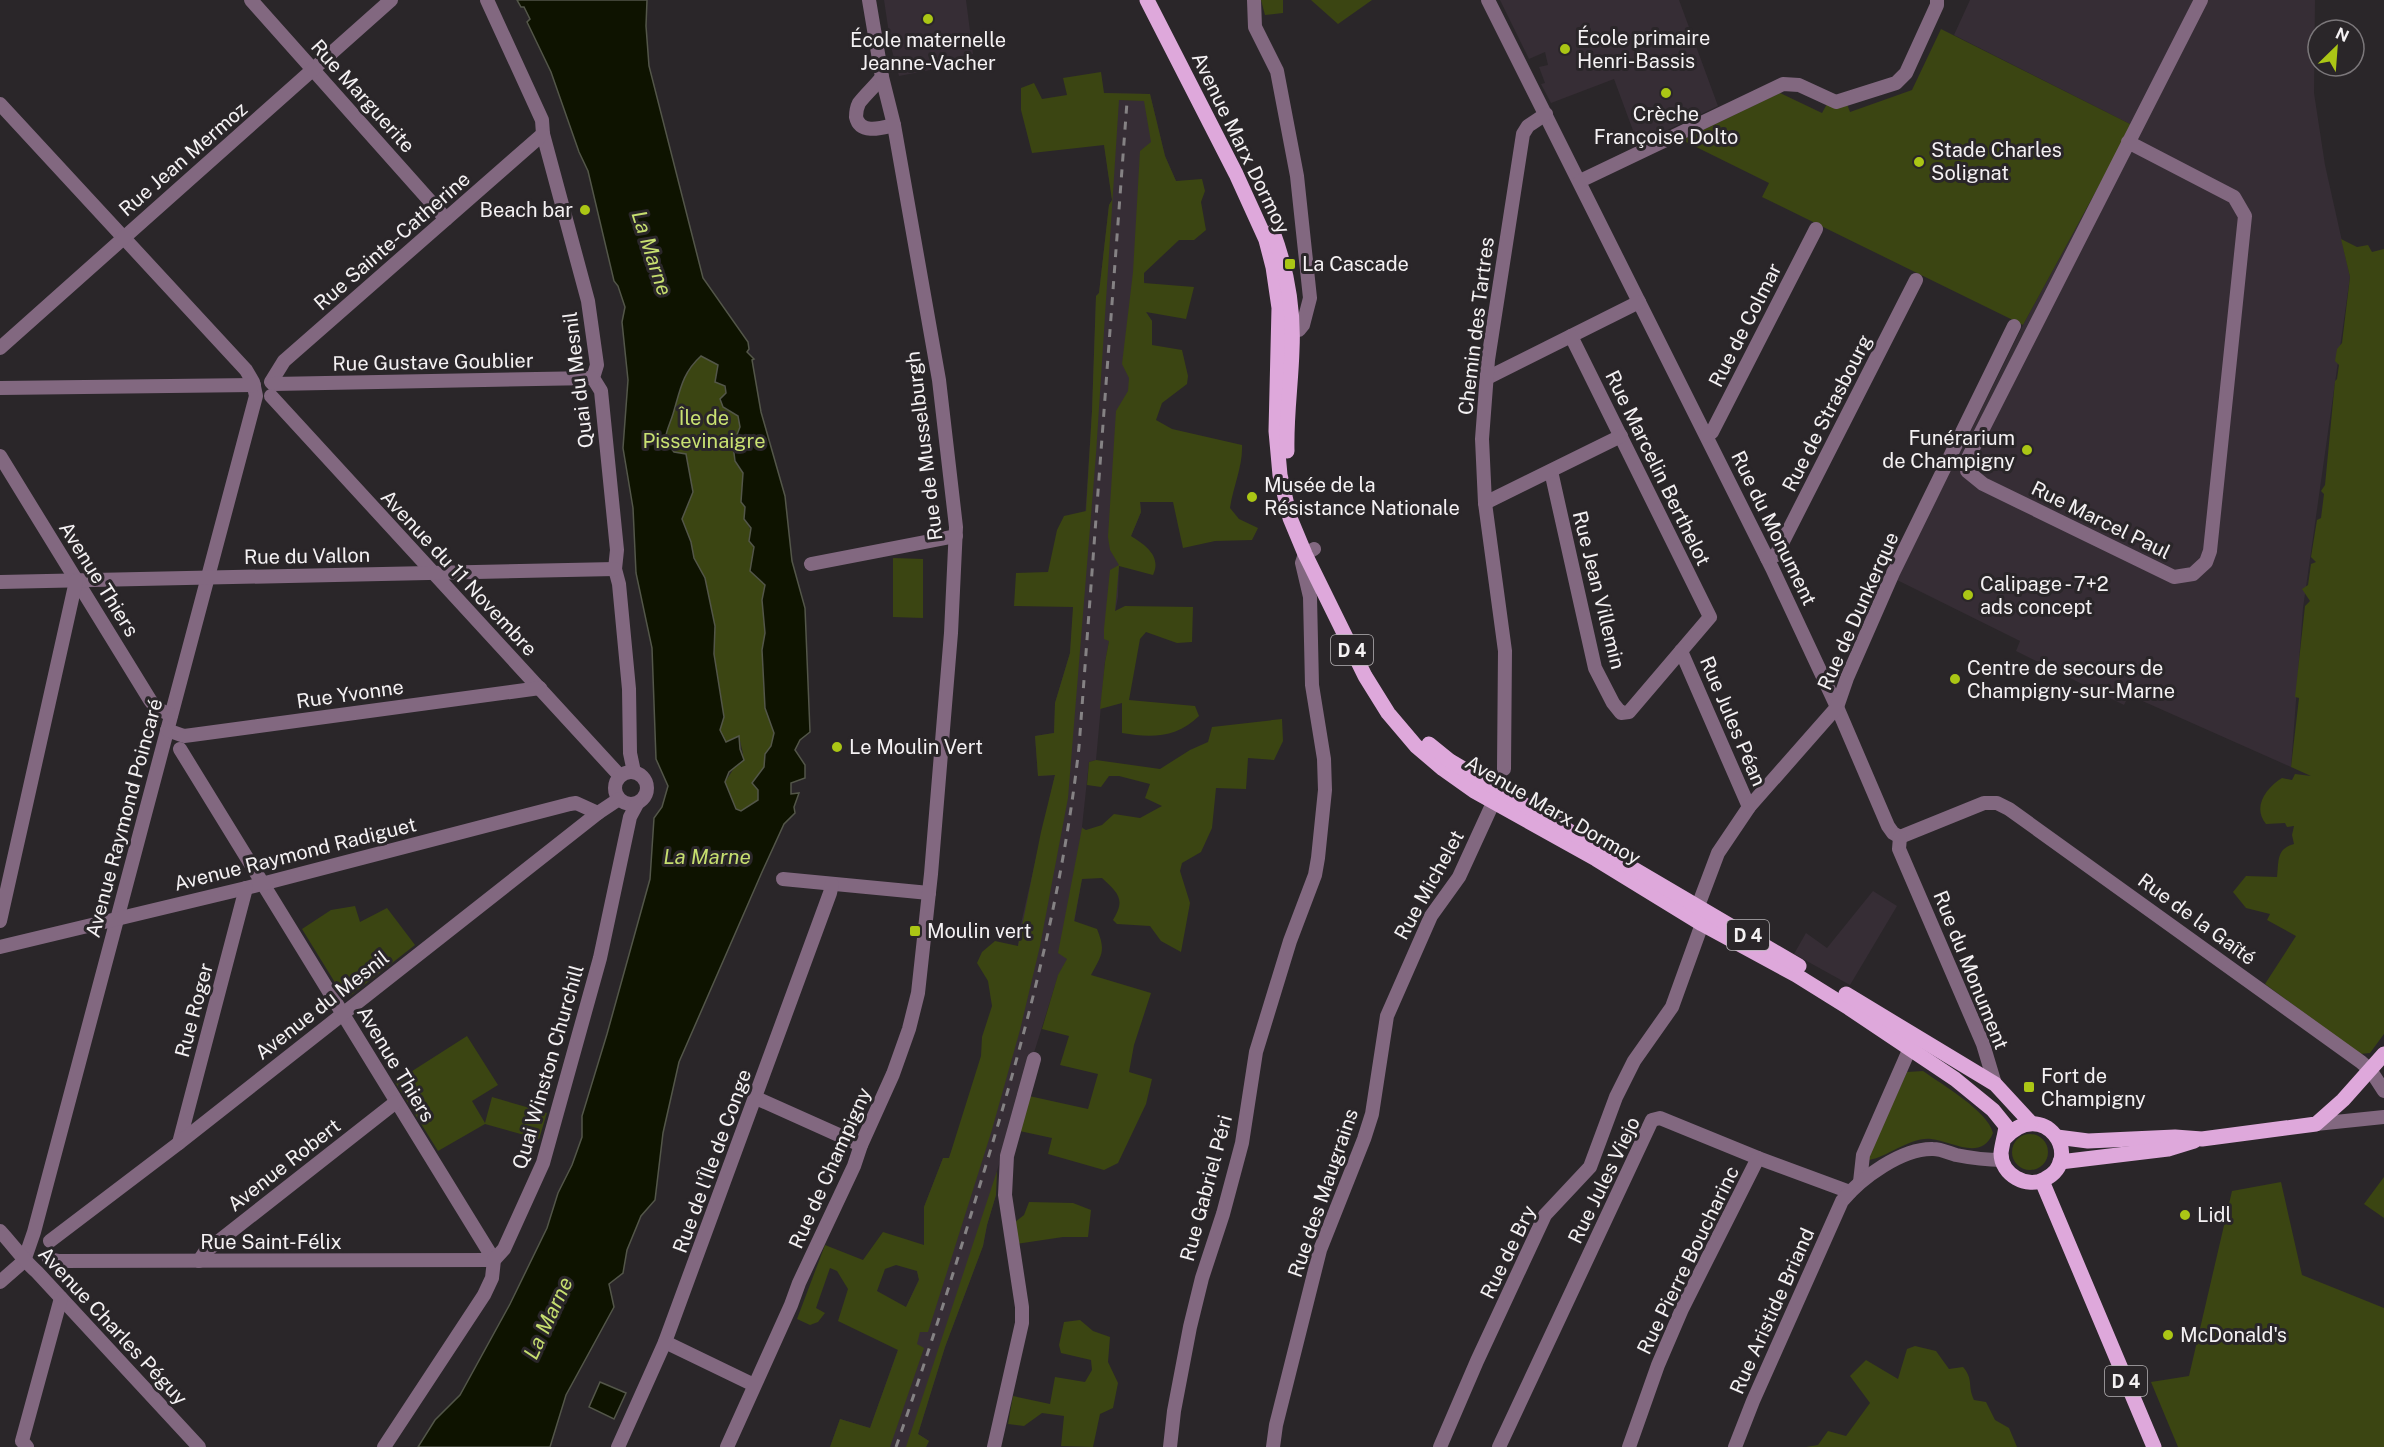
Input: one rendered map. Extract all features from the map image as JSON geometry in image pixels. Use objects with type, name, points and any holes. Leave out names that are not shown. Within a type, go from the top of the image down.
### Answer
[{"type":"main road","name":"Avenue Marx Dormoy","points":[[1147,0],[1263,232],[1286,330]]},
{"type":"main road","name":"Avenue Marx Dormoy","points":[[1156,0],[1262,206],[1285,269],[1291,307],[1286,330],[1276,431],[1280,475],[1290,518],[1310,552],[1365,676],[1388,713],[1416,746],[1443,769],[1698,906],[1995,1084],[2031,1123]]},
{"type":"main road","name":"Avenue Marx Dormoy","points":[[1497,796],[1702,924],[1796,975],[1910,1048],[1955,1079],[1993,1110],[2006,1126],[2004,1139]]},
{"type":"main road","points":[[2057,1137],[2088,1141],[2202,1138],[2316,1124],[2343,1100],[2384,1054]]},
{"type":"main road","points":[[2031,1123],[2043,1125],[2057,1137],[2061,1147],[2060,1162],[2051,1176],[2032,1183],[2017,1179],[2009,1173],[2002,1160],[2004,1139],[2019,1125],[2031,1123]]},
{"type":"main road","points":[[2060,1162],[2168,1149],[2202,1138]]},
{"type":"main road","name":"D 4","points":[[2042,1181],[2154,1447]]},
{"type":"street","name":"Rue Marguerite","points":[[251,0],[446,219]]},
{"type":"street","name":"Rue Jean Mermoz","points":[[0,348],[391,0]]},
{"type":"street","name":"Quai du Mesnil","points":[[487,0],[542,120],[543,134],[588,301],[597,365],[594,378],[601,391],[617,550],[615,569],[620,584],[629,689],[630,753],[627,774]]},
{"type":"street","name":"Rue de Musselburgh","points":[[869,0],[882,77],[894,125],[939,380],[956,537],[951,633],[929,893]]},
{"type":"street","points":[[1254,0],[1255,27],[1277,71],[1298,176],[1310,298],[1303,325],[1299,330],[1286,330]]},
{"type":"street","name":"Rue du Monument","points":[[1488,0],[1767,558],[1837,707],[1888,826],[1900,837],[1899,849],[1983,1044],[1995,1084]]},
{"type":"street","points":[[1580,181],[1783,84],[1799,86],[1836,102],[1896,83],[1906,73],[1937,5],[1937,0]]},
{"type":"street","name":"Rue Marcel Paul","points":[[2128,142],[2234,197],[2245,216],[2210,551],[2201,569],[2185,577],[2174,577],[2154,569],[1983,484],[1967,471],[1967,460],[2128,142],[2201,0]]},
{"type":"street","points":[[882,77],[860,103],[856,116],[859,123],[872,130],[894,125]]},
{"type":"street","points":[[0,104],[242,365],[255,388],[0,388]]},
{"type":"street","name":"Chemin des Tartres","points":[[1504,769],[1505,651],[1485,502],[1482,439],[1488,360],[1524,134],[1528,126],[1545,114]]},
{"type":"street","name":"Rue Sainte-Catherine","points":[[272,387],[284,361],[543,134]]},
{"type":"street","name":"Rue de Colmar","points":[[1707,436],[1712,432],[1816,230]]},
{"type":"street","name":"Rue de Strasbourg","points":[[1767,558],[1776,555],[1916,280]]},
{"type":"street","points":[[1487,378],[1639,302]]},
{"type":"street","name":"Rue de Dunkerque","points":[[1698,906],[1718,853],[1749,807],[1837,707],[1844,685],[1893,573],[2014,326]]},
{"type":"street","name":"Rue Marcelin Berthelot","points":[[1571,336],[1617,438],[1710,617],[1682,651]]},
{"type":"street","name":"Rue Gustave Goublier","points":[[255,388],[261,398],[272,387],[594,378]]},
{"type":"street","name":"Avenue du 11 Novembre","points":[[272,387],[431,572],[540,688],[627,774]]},
{"type":"street","name":"Avenue Raymond Poincaré","points":[[24,1261],[34,1232],[208,578],[255,388]]},
{"type":"street","points":[[1485,502],[1617,438]]},
{"type":"street","name":"Avenue Thiers","points":[[0,456],[150,700],[156,708],[171,715]]},
{"type":"street","name":"Rue Jean Villemin","points":[[1551,471],[1595,668],[1613,703],[1621,713],[1629,712],[1682,651]]},
{"type":"street","points":[[811,564],[956,537]]},
{"type":"street","name":"Rue Gabriel Péri","points":[[1170,1447],[1176,1400],[1202,1278],[1223,1214],[1242,1143],[1256,1052],[1290,941],[1315,875],[1322,832],[1325,790],[1321,732],[1312,685],[1310,597],[1302,563],[1310,552]]},
{"type":"street","name":"Rue du Vallon","points":[[0,582],[615,569]]},
{"type":"street","points":[[0,921],[76,581]]},
{"type":"street","name":"Rue Jules Péan","points":[[1682,651],[1749,807]]},
{"type":"street","name":"Rue Yvonne","points":[[167,730],[184,736],[540,688]]},
{"type":"street","points":[[163,747],[180,750],[184,745],[184,736]]},
{"type":"street","name":"Avenue Thiers","points":[[180,750],[494,1260]]},
{"type":"street","points":[[627,774],[643,777],[648,787],[645,797],[637,804],[627,804],[619,799],[615,790],[627,774]]},
{"type":"street","name":"Rue Michelet","points":[[1398,987],[1431,916],[1459,877],[1497,796]]},
{"type":"street","name":"Avenue du Mesnil","points":[[50,1241],[179,1143],[598,813],[619,799]]},
{"type":"street","name":"Avenue Raymond Radiguet","points":[[0,947],[262,884],[570,804],[576,803],[598,813]]},
{"type":"street","name":"Rue de la Gaîté","points":[[1900,837],[1905,837],[1984,803],[1997,803],[2098,872],[2371,1071]]},
{"type":"street","name":"Quai Winston Churchill","points":[[384,1447],[484,1295],[492,1278],[494,1260],[504,1249],[543,1162],[600,958],[630,817],[637,804]]},
{"type":"street","points":[[783,879],[929,893]]},
{"type":"street","name":"Rue de l'Île de Conge","points":[[618,1447],[665,1342],[756,1098],[832,884]]},
{"type":"street","name":"Rue Roger","points":[[179,1143],[246,888]]},
{"type":"street","name":"Rue de Champigny","points":[[727,1447],[893,1074],[909,1029],[918,993],[929,893]]},
{"type":"street","points":[[1698,906],[1702,924]]},
{"type":"street","name":"Rue de Bry","points":[[1440,1447],[1545,1215],[1590,1167],[1616,1097],[1634,1060],[1672,1007],[1702,924]]},
{"type":"street","name":"Rue des Maugrains","points":[[1273,1447],[1320,1250],[1372,1114],[1387,1016],[1398,987]]},
{"type":"street","points":[[1860,1182],[1863,1155],[1910,1048]]},
{"type":"street","points":[[994,1447],[1022,1323],[1023,1307],[1005,1195],[1006,1156],[1035,1059]]},
{"type":"street","points":[[2371,1071],[2384,1091]]},
{"type":"street","points":[[756,1098],[861,1145]]},
{"type":"street","name":"Avenue Robert","points":[[199,1261],[205,1252],[396,1102]]},
{"type":"street","points":[[2316,1124],[2384,1117]]},
{"type":"street","name":"Rue Jules Viejo","points":[[1499,1447],[1652,1120],[1660,1118],[1850,1192]]},
{"type":"street","name":"Rue Aristide Briand","points":[[1735,1447],[1753,1401],[1842,1201],[1850,1192],[1879,1169],[1909,1154],[1923,1150],[1934,1149],[1986,1160],[2002,1160]]},
{"type":"street","name":"Rue Pierre Boucharinc","points":[[1629,1447],[1658,1365],[1682,1309],[1758,1158]]},
{"type":"street","name":"Avenue Charles Péguy","points":[[0,1232],[18,1250],[24,1261],[37,1272],[199,1447]]},
{"type":"street","points":[[34,1232],[42,1234],[50,1241],[51,1250],[49,1259],[37,1272]]},
{"type":"street","name":"Rue Saint-Félix","points":[[49,1259],[59,1261],[494,1260]]},
{"type":"street","points":[[0,1282],[24,1261]]},
{"type":"street","points":[[21,1445],[61,1298]]},
{"type":"street","points":[[665,1342],[754,1385]]},
{"type":"shaded area","name":"École maternelle Jeanne-Vacher","points":[[884,0],[966,0],[973,54],[945,61],[946,67],[899,76],[891,47]]},
{"type":"shaded area","points":[[1500,0],[1679,0],[1718,106],[1638,144],[1614,79],[1551,103],[1541,84],[1545,83],[1539,67],[1548,65],[1545,52],[1529,59]]},
{"type":"shaded area","points":[[1970,0],[2315,0],[2315,18],[2306,18],[2306,78],[2314,78],[2314,93],[2325,165],[2350,277],[2303,608],[2291,767],[2129,695],[2124,705],[2016,651],[2020,641],[1897,580],[2023,325],[2132,125],[1954,35]]},
{"type":"shaded area","points":[[1104,93],[1150,94],[1165,156],[1176,181],[1141,228],[1146,312],[1152,321],[1136,447],[1141,512],[1119,565],[1118,597],[1105,662],[1096,760],[1089,762],[1082,827],[1085,830],[1088,844],[1068,958],[1058,976],[997,1171],[996,1195],[983,1246],[945,1347],[918,1434],[929,1441],[926,1447],[830,1447],[840,1419],[870,1428],[901,1341],[906,1307],[919,1279],[917,1271],[924,1252],[924,1207],[943,1158],[949,1158],[1015,972],[1020,928],[1055,775],[1038,776],[1035,736],[1054,733],[1055,703],[1070,653],[1077,560],[1084,533],[1092,411],[1096,296],[1099,293],[1109,205],[1112,200],[1104,144]]},
{"type":"shaded area","points":[[1873,891],[1897,906],[1850,985],[1794,954],[1806,933],[1827,948]]},
{"type":"green space","points":[[1261,0],[1283,0],[1283,13],[1265,15]]},
{"type":"green space","points":[[1311,0],[1372,0],[1338,24]]},
{"type":"green space","name":"Stade Charles Solignat","points":[[1941,29],[2132,125],[2023,325],[1762,197],[1769,183],[1682,140],[1780,93],[1822,113],[1827,104],[1847,104],[1850,112],[1912,90]]},
{"type":"green space","points":[[1101,72],[1104,93],[1150,94],[1165,156],[1176,181],[1202,179],[1205,191],[1201,202],[1206,230],[1194,240],[1179,240],[1144,273],[1144,283],[1194,287],[1186,319],[1146,312],[1152,321],[1152,345],[1182,350],[1188,376],[1187,384],[1162,403],[1156,420],[1172,429],[1242,445],[1241,461],[1230,508],[1239,519],[1258,528],[1252,540],[1215,541],[1183,548],[1173,502],[1140,502],[1141,512],[1131,536],[1151,552],[1155,568],[1153,575],[1119,566],[1115,611],[1125,606],[1193,607],[1192,642],[1177,643],[1146,632],[1140,639],[1129,700],[1195,706],[1199,716],[1182,729],[1163,735],[1143,736],[1122,733],[1122,703],[1100,709],[1109,641],[1104,639],[1104,629],[1110,570],[1119,565],[1110,550],[1108,537],[1116,411],[1128,391],[1129,378],[1122,364],[1133,272],[1140,151],[1151,142],[1144,101],[1119,100],[1096,454],[1068,798],[1040,946],[1020,1030],[991,1133],[928,1332],[920,1332],[917,1344],[924,1348],[890,1447],[830,1447],[840,1419],[870,1428],[898,1350],[838,1321],[848,1289],[837,1271],[830,1268],[816,1308],[825,1313],[818,1322],[810,1325],[797,1319],[825,1245],[863,1260],[883,1232],[924,1245],[924,1207],[943,1158],[949,1158],[981,1056],[982,1037],[992,1006],[988,981],[977,963],[982,952],[995,941],[1018,946],[1055,775],[1038,776],[1035,736],[1054,733],[1055,703],[1070,653],[1073,607],[1014,606],[1016,573],[1048,572],[1057,530],[1064,516],[1086,511],[1096,296],[1099,293],[1109,205],[1112,200],[1104,145],[1032,153],[1021,110],[1021,88],[1034,83],[1042,99],[1067,95],[1063,78]],"holes":[[[896,1265],[917,1271],[919,1280],[906,1307],[877,1291],[885,1269]]]},
{"type":"green space","points":[[2341,239],[2357,247],[2368,245],[2372,252],[2384,249],[2384,1034],[2370,1053],[2360,1054],[2265,984],[2296,936],[2267,920],[2270,914],[2246,908],[2233,892],[2246,876],[2277,877],[2281,852],[2294,844],[2292,835],[2294,826],[2287,827],[2285,823],[2266,824],[2262,818],[2260,811],[2266,792],[2282,778],[2292,780],[2295,774],[2311,776],[2291,767],[2299,698],[2295,697],[2305,606],[2310,601],[2302,589],[2308,585],[2311,564],[2316,562],[2311,557],[2317,520],[2321,518],[2324,494],[2321,491],[2325,485],[2335,381],[2339,365],[2335,361],[2337,349],[2342,343],[2350,277]]},
{"type":"green space","name":"Île de Pissevinaigre","points":[[701,356],[718,365],[726,393],[723,407],[738,416],[740,427],[733,445],[735,461],[743,473],[741,502],[745,507],[744,519],[752,537],[750,571],[765,585],[762,600],[765,633],[762,650],[765,708],[774,733],[771,746],[765,754],[764,767],[752,783],[758,790],[758,800],[741,811],[736,809],[725,782],[743,754],[739,736],[726,742],[720,730],[724,717],[714,654],[715,626],[705,578],[694,558],[691,542],[682,519],[693,492],[686,455],[674,452],[665,441],[683,383]]},
{"type":"green space","points":[[893,558],[923,559],[923,618],[893,617]]},
{"type":"green space","points":[[1282,719],[1283,741],[1274,760],[1248,758],[1246,789],[1216,788],[1212,828],[1201,852],[1182,863],[1180,871],[1190,903],[1181,952],[1161,941],[1150,926],[1117,924],[1113,920],[1119,907],[1116,892],[1102,878],[1082,879],[1074,921],[1097,929],[1102,948],[1102,953],[1091,975],[1151,993],[1134,1045],[1129,1072],[1152,1079],[1146,1104],[1118,1163],[1104,1170],[1048,1154],[1052,1138],[1010,1129],[1020,1094],[1088,1109],[1098,1074],[1060,1065],[1069,1036],[1042,1029],[1058,975],[1067,959],[1058,953],[1082,828],[1086,830],[1102,825],[1114,814],[1140,818],[1162,806],[1145,798],[1150,784],[1119,776],[1109,776],[1101,787],[1087,785],[1089,762],[1096,760],[1160,769],[1190,750],[1208,742],[1212,727]]},
{"type":"green space","points":[[355,906],[360,922],[387,908],[415,945],[350,996],[342,994],[302,929],[331,910]]},
{"type":"green space","points":[[467,1036],[498,1085],[472,1101],[485,1123],[492,1097],[547,1113],[539,1139],[485,1124],[438,1151],[395,1082]]},
{"type":"green space","points":[[1923,1071],[1963,1099],[1982,1116],[1993,1133],[1988,1142],[1974,1148],[1965,1148],[1923,1139],[1869,1160],[1868,1157],[1907,1072]]},
{"type":"green space","points":[[2030,1134],[2043,1139],[2048,1152],[2043,1165],[2030,1170],[2017,1165],[2012,1152],[2017,1139]]},
{"type":"green space","points":[[997,1171],[996,1195],[983,1246],[945,1347],[918,1434],[929,1441],[926,1447],[906,1447]]},
{"type":"green space","points":[[2384,1177],[2384,1218],[2364,1204]]},
{"type":"green space","points":[[2281,1182],[2302,1275],[2384,1308],[2384,1447],[2178,1447],[2151,1382],[2189,1376],[2232,1191]]},
{"type":"green space","points":[[1029,1202],[1073,1203],[1091,1210],[1088,1237],[1063,1237],[1016,1244],[1015,1222],[1024,1215]]},
{"type":"green space","points":[[1080,1320],[1093,1331],[1110,1337],[1108,1362],[1118,1383],[1113,1408],[1100,1414],[1093,1447],[1061,1446],[1064,1416],[1042,1413],[1024,1426],[1008,1424],[1013,1396],[1050,1404],[1055,1377],[1085,1382],[1092,1370],[1091,1360],[1061,1353],[1059,1345],[1064,1322]]},
{"type":"green space","points":[[1915,1346],[1936,1351],[1949,1369],[1963,1367],[1969,1379],[1974,1400],[1986,1402],[1995,1420],[2009,1428],[2017,1447],[1806,1447],[1818,1445],[1828,1431],[1846,1436],[1870,1403],[1850,1376],[1866,1360],[1898,1379],[1907,1349]]},
{"type":"water","name":"La Marne","points":[[517,0],[647,0],[649,66],[703,278],[748,342],[747,352],[754,359],[752,360],[761,412],[785,496],[792,561],[805,608],[810,732],[800,740],[795,750],[805,765],[805,778],[791,783],[791,794],[799,793],[794,807],[795,813],[784,824],[679,1062],[663,1133],[655,1200],[641,1216],[627,1250],[623,1273],[609,1284],[614,1307],[566,1395],[550,1447],[418,1447],[435,1420],[460,1395],[510,1304],[547,1228],[558,1193],[572,1165],[582,1137],[582,1116],[650,879],[654,818],[662,807],[668,786],[656,759],[652,648],[636,573],[633,508],[623,448],[628,380],[622,322],[625,307],[614,281],[588,171],[551,72],[527,22],[530,19],[524,7],[521,7]],"holes":[[[701,356],[718,365],[715,382],[725,386],[726,393],[720,399],[723,407],[738,416],[740,427],[733,445],[735,461],[743,473],[741,502],[745,507],[744,519],[751,528],[749,541],[754,547],[750,571],[765,585],[762,600],[765,633],[762,650],[765,708],[774,733],[771,746],[765,754],[764,767],[752,783],[758,790],[758,800],[741,811],[736,809],[725,782],[729,772],[744,760],[739,736],[726,742],[720,730],[724,717],[714,654],[715,626],[705,578],[694,558],[691,542],[682,519],[693,492],[686,454],[674,452],[665,441],[680,390],[690,369]]]},
{"type":"water","points":[[600,1382],[626,1393],[614,1419],[589,1407]]},
{"type":"railway","points":[[896,1447],[996,1133],[1026,1024],[1063,860],[1079,747],[1127,102]]},
{"type":"place","name":"École maternelle Jeanne-Vacher","points":[[928,19]]},
{"type":"place","name":"École primaire Henri-Bassis","points":[[1565,49]]},
{"type":"place","name":"Crèche Françoise Dolto","points":[[1666,93]]},
{"type":"place","name":"Stade Charles Solignat","points":[[1919,162]]},
{"type":"place","name":"Beach bar","points":[[585,210]]},
{"type":"place","name":"La Cascade","points":[[1290,264]]},
{"type":"place","name":"Funérarium de Champigny","points":[[2027,450]]},
{"type":"place","name":"Musée de la Résistance Nationale","points":[[1252,497]]},
{"type":"place","name":"Calipage - 7+2 ads concept","points":[[1968,595]]},
{"type":"place","name":"Centre de secours de Champigny-sur-Marne","points":[[1955,679]]},
{"type":"place","name":"Le Moulin Vert","points":[[837,747]]},
{"type":"place","name":"Moulin vert","points":[[915,931]]},
{"type":"place","name":"Fort de Champigny","points":[[2029,1087]]},
{"type":"place","name":"Lidl","points":[[2185,1215]]},
{"type":"place","name":"McDonald's","points":[[2168,1335]]}]
